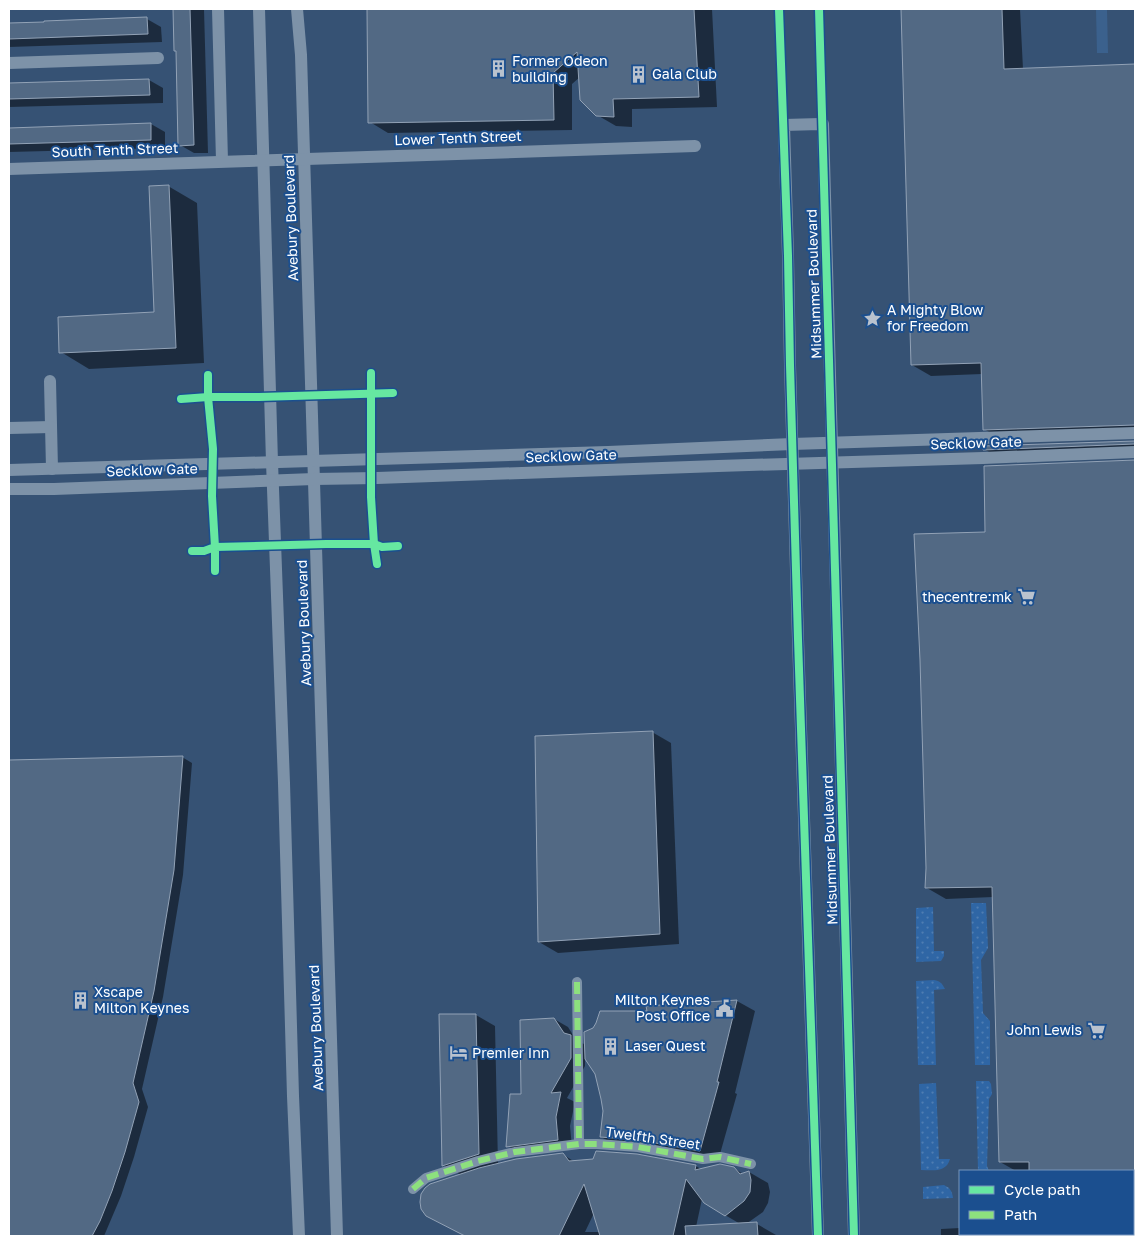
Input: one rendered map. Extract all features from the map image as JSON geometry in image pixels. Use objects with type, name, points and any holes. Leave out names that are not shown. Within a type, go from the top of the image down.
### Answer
[{"type":"street","points":[[218,9],[222,161]]},
{"type":"street","name":"Avebury Boulevard","points":[[259,9],[272,462],[299,1236]]},
{"type":"street","name":"Avebury Boulevard","points":[[297,9],[301,55],[337,1236]]},
{"type":"street","points":[[9,63],[158,58]]},
{"type":"street","name":"Midsummer Boulevard","points":[[818,1236],[798,655],[784,125],[822,124],[854,1236]]},
{"type":"street","name":"Lower Tenth Street","points":[[222,161],[695,146]]},
{"type":"street","name":"South Tenth Street","points":[[9,169],[222,161]]},
{"type":"street","points":[[50,381],[52,469]]},
{"type":"street","points":[[9,428],[51,427]]},
{"type":"street","name":"Secklow Gate","points":[[9,470],[608,452],[1135,433]]},
{"type":"street","name":"Secklow Gate","points":[[9,489],[54,489],[314,478],[377,478],[974,459],[1135,452]]},
{"type":"street","points":[[577,982],[580,1144]]},
{"type":"street","name":"Twelfth Street","points":[[413,1189],[426,1178],[478,1160],[515,1152],[580,1144],[638,1147],[703,1160],[720,1157],[751,1164]]},
{"type":"shaded area","points":[[1096,9],[1107,9],[1108,53],[1097,53]]},
{"type":"shaded area","points":[[971,903],[986,903],[988,948],[981,960],[983,1013],[990,1021],[990,1065],[975,1065]]},
{"type":"shaded area","points":[[933,907],[934,951],[944,951],[944,956],[941,961],[916,962],[916,908]]},
{"type":"shaded area","points":[[934,980],[941,983],[945,989],[934,990],[936,1065],[918,1065],[916,981]]},
{"type":"shaded area","points":[[976,1081],[989,1081],[992,1094],[989,1099],[987,1166],[989,1170],[978,1170]]},
{"type":"shaded area","points":[[936,1083],[939,1159],[950,1159],[942,1169],[921,1170],[919,1084]]},
{"type":"shaded area","points":[[944,1185],[948,1187],[953,1198],[923,1199],[923,1187]]},
{"type":"building","points":[[173,9],[190,9],[194,145],[178,146]]},
{"type":"building","points":[[367,9],[694,9],[699,97],[613,99],[614,117],[596,116],[580,100],[577,52],[553,73],[554,120],[368,123]]},
{"type":"building","points":[[901,9],[1002,9],[1004,69],[1135,64],[1135,425],[983,430],[981,363],[911,365]]},
{"type":"building","points":[[147,17],[148,34],[9,39],[9,23]]},
{"type":"building","points":[[149,79],[150,95],[9,99],[9,83]]},
{"type":"building","points":[[151,123],[151,140],[9,144],[9,128]]},
{"type":"building","points":[[169,185],[176,348],[59,353],[58,317],[154,312],[149,186]]},
{"type":"building","points":[[1135,441],[1135,444],[983,450],[983,446]]},
{"type":"building","points":[[1135,460],[1135,1171],[1029,1170],[1029,1162],[999,1162],[992,887],[925,888],[920,660],[914,534],[985,532],[984,466]]},
{"type":"building","points":[[653,731],[660,934],[538,942],[535,736]]},
{"type":"building","name":"Xscape Milton Keynes","points":[[183,756],[174,870],[154,991],[133,1083],[139,1102],[112,1191],[92,1236],[9,1236],[9,760]]},
{"type":"building","points":[[737,1000],[717,1082],[719,1082],[700,1151],[639,1140],[600,1137],[603,1111],[595,1074],[585,1059],[584,1032],[593,1028],[600,1011],[647,1011],[646,1006]]},
{"type":"building","name":"Premier Inn","points":[[439,1014],[476,1014],[479,1154],[442,1166]]},
{"type":"building","points":[[554,1018],[564,1033],[571,1035],[571,1058],[551,1093],[561,1092],[556,1117],[558,1140],[506,1147],[510,1094],[521,1094],[520,1020]]},
{"type":"building","points":[[596,1151],[637,1154],[696,1165],[695,1170],[720,1164],[734,1167],[740,1174],[749,1171],[751,1180],[750,1192],[744,1201],[725,1216],[704,1203],[686,1179],[673,1236],[600,1236],[584,1184],[559,1236],[465,1236],[426,1216],[421,1209],[421,1194],[430,1184],[479,1168],[516,1159],[563,1153],[569,1161],[593,1159]]},
{"type":"building","points":[[757,1222],[758,1236],[686,1236],[685,1226]]},
{"type":"marked path","points":[[577,982],[579,1144]]},
{"type":"marked path","points":[[413,1189],[426,1178],[478,1161],[515,1152],[579,1144],[638,1147],[703,1159],[720,1157],[751,1164]]},
{"type":"cycle path","points":[[779,9],[818,1236]]},
{"type":"cycle path","points":[[819,9],[854,1236]]},
{"type":"cycle path","points":[[371,373],[371,497],[377,564]]},
{"type":"cycle path","points":[[192,551],[204,551],[215,547],[212,496],[213,449],[208,375]]},
{"type":"cycle path","points":[[181,399],[393,393]]},
{"type":"cycle path","points":[[215,571],[215,547],[326,544],[398,546]]},
{"type":"place","name":"Former Odeon building","points":[[498,69]]},
{"type":"place","name":"Gala Club","points":[[638,74]]},
{"type":"place","name":"A Mighty Blow for Freedom","points":[[873,318]]},
{"type":"place","name":"thecentre:mk","points":[[1026,597]]},
{"type":"place","name":"Xscape Milton Keynes","points":[[80,1000]]},
{"type":"place","name":"Milton Keynes Post Office","points":[[724,1008]]},
{"type":"place","name":"John Lewis","points":[[1096,1030]]},
{"type":"place","name":"Laser Quest","points":[[611,1046]]},
{"type":"place","name":"Premier Inn","points":[[458,1053]]}]
